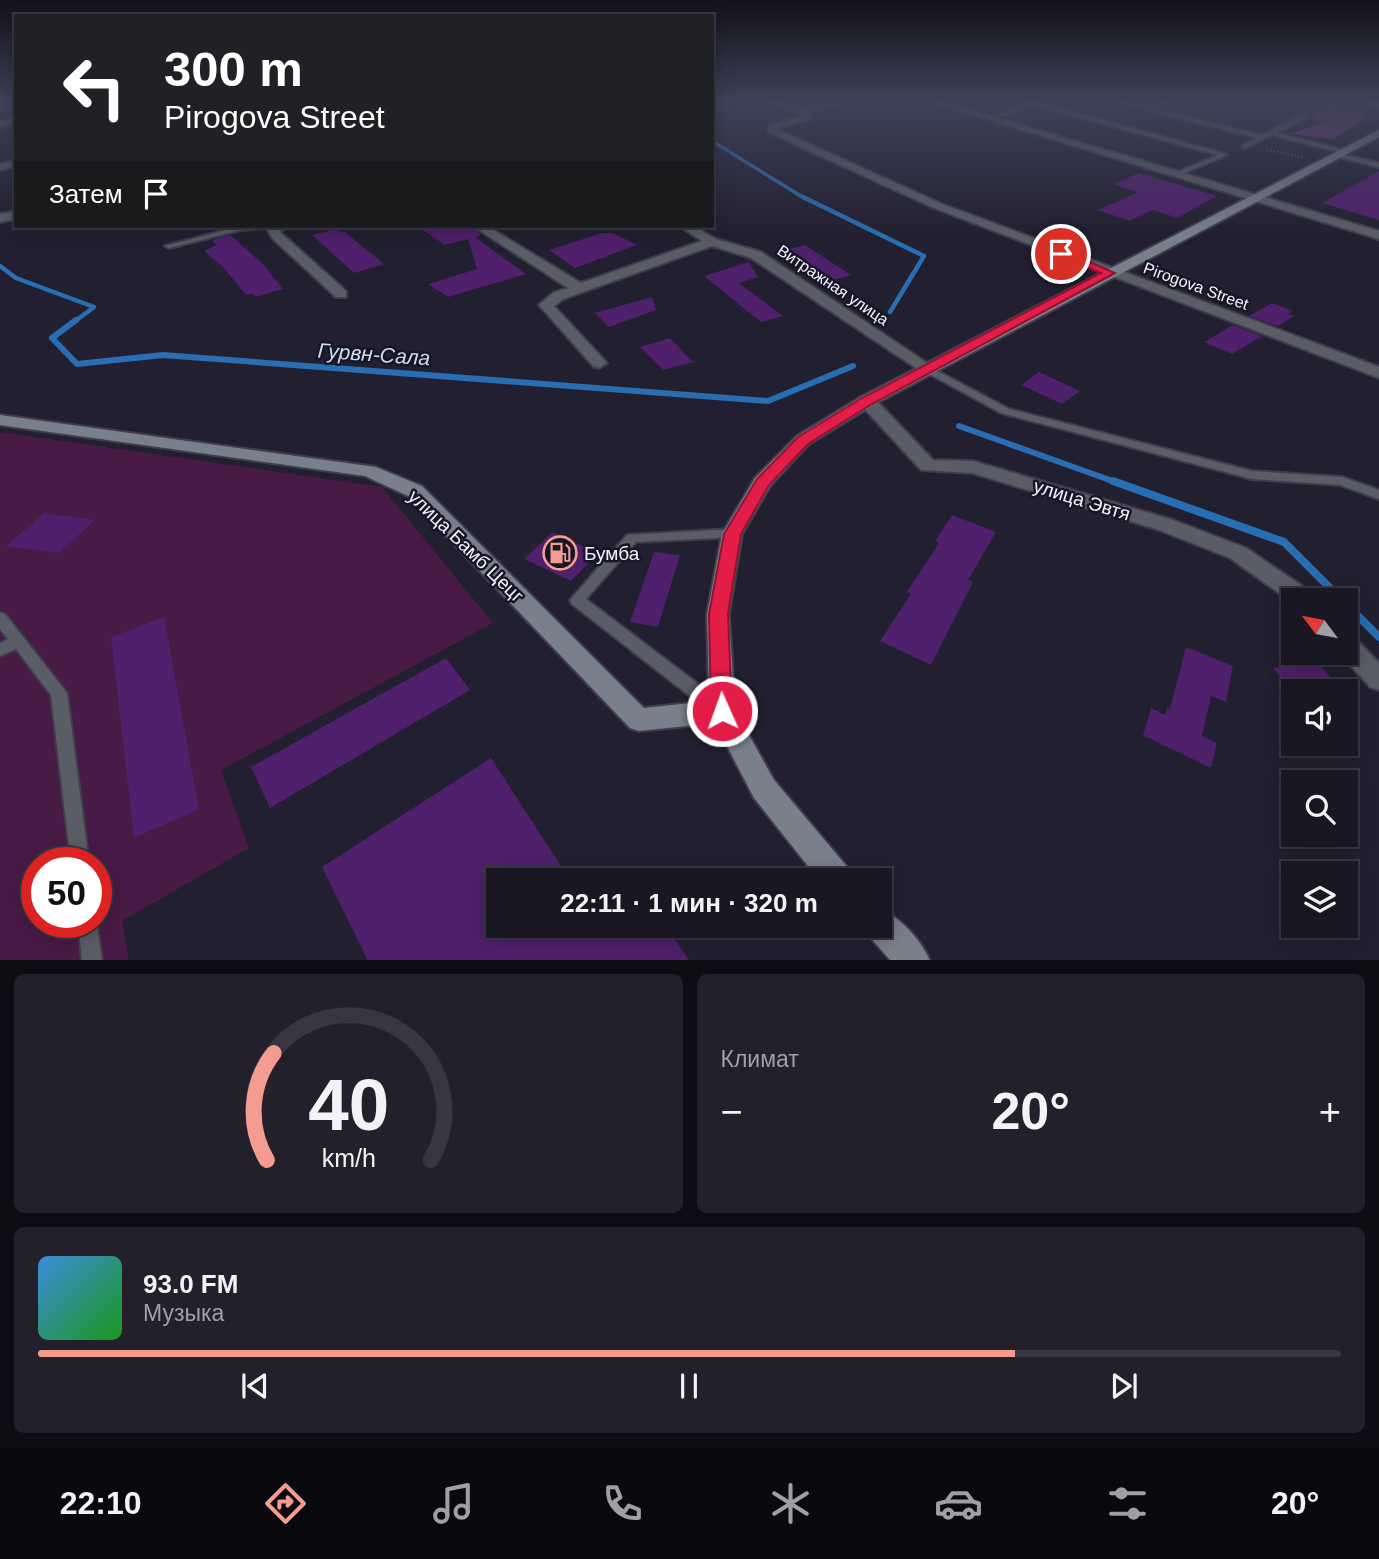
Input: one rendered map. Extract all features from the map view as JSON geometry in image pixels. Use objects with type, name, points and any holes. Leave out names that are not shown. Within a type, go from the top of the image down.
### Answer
[{"type":"main road","points":[[828,868],[764,789],[722,711],[718,614],[732,534],[762,482],[803,440],[867,401],[1353,146]]},
{"type":"main road","name":"улица Бамб Цецг","points":[[0,421],[369,471],[415,491],[639,720],[722,711]]},
{"type":"main road","points":[[892,938],[913,960]]},
{"type":"street","name":"Pirogova Street","points":[[806,146],[938,206],[1379,373]]},
{"type":"street","points":[[1084,146],[1379,235]]},
{"type":"street","points":[[275,228],[341,295]]},
{"type":"street","points":[[482,228],[580,289]]},
{"type":"street","name":"Витражная улица","points":[[688,228],[712,242],[756,255],[928,369]]},
{"type":"street","points":[[599,363],[546,305],[558,296],[712,242]]},
{"type":"street","name":"улица Эвтя","points":[[867,401],[928,466],[973,467],[1166,525],[1238,553],[1289,588]]},
{"type":"street","points":[[1358,657],[1379,680]]},
{"type":"lane","points":[[1177,174],[1224,155],[1190,146]]},
{"type":"lane","points":[[1313,146],[1379,165]]},
{"type":"lane","points":[[169,246],[263,228]]},
{"type":"lane","points":[[928,369],[1005,411],[1252,475],[1342,481],[1379,495]]},
{"type":"lane","points":[[722,711],[577,600],[632,538],[732,534]]},
{"type":"lane","points":[[0,618],[60,693],[78,847]]},
{"type":"lane","points":[[0,650],[18,641]]},
{"type":"lane","points":[[90,938],[92,960]]},
{"type":"shaded area","points":[[0,432],[382,487],[493,623],[221,770],[249,848],[122,921],[129,960],[0,960]]},
{"type":"building","points":[[1379,171],[1379,220],[1322,203]]},
{"type":"building","points":[[1139,173],[1217,196],[1177,218],[1153,210],[1129,221],[1098,210],[1138,192],[1113,184]]},
{"type":"building","points":[[420,228],[473,228],[481,235],[475,237],[526,274],[448,297],[428,284],[477,269],[468,239],[445,245]]},
{"type":"building","points":[[333,230],[345,232],[384,264],[354,273],[312,235]]},
{"type":"building","points":[[602,233],[613,233],[637,245],[575,268],[549,250]]},
{"type":"building","points":[[230,235],[263,264],[283,289],[255,297],[252,294],[246,295],[225,269],[204,251],[217,245],[212,240]]},
{"type":"building","points":[[805,245],[851,275],[822,284],[774,253]]},
{"type":"building","points":[[749,262],[758,277],[739,283],[783,316],[761,322],[704,276]]},
{"type":"building","points":[[652,297],[656,310],[609,327],[595,313]]},
{"type":"building","points":[[1272,303],[1293,311],[1288,314],[1294,316],[1278,326],[1249,316]]},
{"type":"building","points":[[1233,325],[1262,336],[1232,354],[1204,342]]},
{"type":"building","points":[[670,338],[693,362],[663,370],[640,347]]},
{"type":"building","points":[[1039,372],[1080,391],[1062,404],[1021,385]]},
{"type":"building","points":[[44,513],[95,520],[59,553],[6,546]]},
{"type":"building","points":[[952,515],[996,532],[968,580],[973,582],[931,665],[880,641],[911,594],[907,592],[939,543],[935,541]]},
{"type":"building","points":[[552,532],[598,553],[571,581],[524,559]]},
{"type":"building","points":[[654,552],[680,555],[658,627],[630,622]]},
{"type":"building","points":[[164,617],[199,809],[134,838],[111,637]]},
{"type":"building","points":[[1186,647],[1233,666],[1226,702],[1211,696],[1202,736],[1217,743],[1211,768],[1143,735],[1151,708],[1165,715],[1167,708],[1170,709]]},
{"type":"building","points":[[446,658],[470,690],[270,808],[251,767]]},
{"type":"building","points":[[1320,665],[1332,679],[1282,679],[1273,668]]},
{"type":"building","points":[[491,758],[562,868],[486,868],[486,938],[674,938],[689,960],[368,960],[322,867]]},
{"type":"waterway","points":[[720,146],[804,198]]},
{"type":"waterway","points":[[801,196],[924,256],[890,312]]},
{"type":"waterway","name":"Гурвн-Сала","points":[[0,266],[16,278],[94,307],[74,322]]},
{"type":"waterway","name":"Гурвн-Сала","points":[[76,320],[52,338],[77,364],[163,355],[768,401],[853,366]]},
{"type":"waterway","points":[[959,426],[1118,483]]},
{"type":"waterway","points":[[1113,481],[1284,542],[1330,588]]},
{"type":"waterway","points":[[1358,616],[1379,637]]},
{"type":"place","name":"Бумба","points":[[560,553]]},
{"type":"route","points":[[722,711],[718,614],[732,534],[762,482],[803,440],[867,401],[1110,273],[1061,254]]}]
